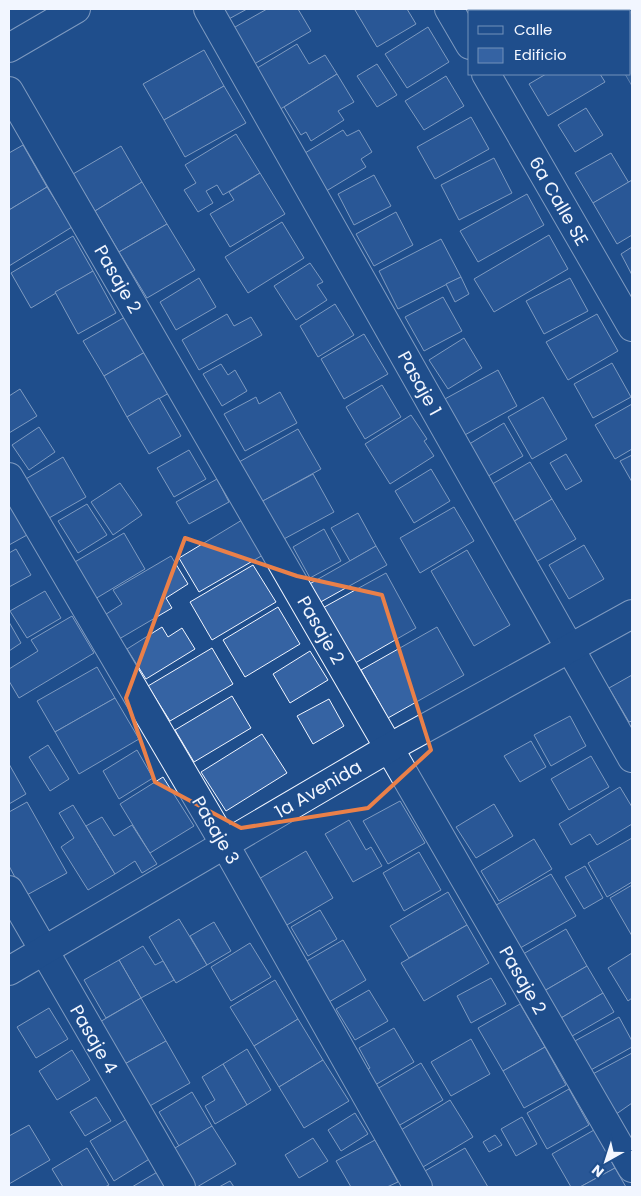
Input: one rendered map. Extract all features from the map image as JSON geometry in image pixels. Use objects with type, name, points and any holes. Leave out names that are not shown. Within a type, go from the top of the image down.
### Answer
[{"type":"street","points":[[9,48],[76,9]]},
{"type":"street","name":"Pasaje 1","points":[[208,9],[632,758]]},
{"type":"street","points":[[449,9],[468,42]]},
{"type":"street","name":"6a Calle SE","points":[[487,75],[632,327]]},
{"type":"street","name":"Pasaje 2","points":[[9,91],[632,1168]]},
{"type":"street","name":"Pasaje 3","points":[[9,477],[224,843],[418,1187]]},
{"type":"street","name":"1a Avenida","points":[[9,971],[224,843],[389,748],[632,614]]},
{"type":"street","name":"Pasaje 4","points":[[9,890],[181,1187]]},
{"type":"highlighted area","points":[[185,538],[297,576],[382,595],[431,750],[368,808],[241,828],[155,782],[126,698]]},
{"type":"water","points":[[631,14],[632,16],[632,86],[626,75],[631,75]]},
{"type":"building","points":[[221,9],[247,9],[227,20]]},
{"type":"building","points":[[267,9],[298,9],[311,31],[249,67],[228,31]]},
{"type":"building","points":[[407,9],[416,24],[377,47],[355,10]]},
{"type":"building","points":[[493,9],[532,10],[494,10]]},
{"type":"building","points":[[543,9],[574,10],[544,10]]},
{"type":"building","points":[[428,27],[449,62],[407,88],[385,54]]},
{"type":"building","points":[[297,44],[309,64],[325,55],[337,74],[274,113],[249,73]]},
{"type":"building","points":[[204,50],[224,86],[164,120],[143,84]]},
{"type":"building","points":[[377,64],[397,95],[377,107],[357,76]]},
{"type":"building","points":[[337,74],[354,102],[338,111],[344,120],[311,141],[306,132],[301,135],[284,107]]},
{"type":"building","points":[[544,75],[601,75],[605,82],[548,116],[529,84]]},
{"type":"building","points":[[446,76],[464,106],[424,130],[405,101]]},
{"type":"building","points":[[224,86],[246,123],[185,157],[164,120]]},
{"type":"building","points":[[586,108],[603,135],[575,152],[558,125]]},
{"type":"building","points":[[471,117],[489,149],[435,179],[417,147]]},
{"type":"building","points":[[343,130],[347,136],[359,130],[372,152],[361,159],[366,167],[323,193],[300,156]]},
{"type":"building","points":[[236,134],[260,173],[223,195],[217,185],[206,191],[213,203],[198,212],[184,190],[196,183],[185,165]]},
{"type":"building","points":[[23,145],[47,187],[9,210],[9,153]]},
{"type":"building","points":[[121,146],[142,182],[95,211],[73,174]]},
{"type":"building","points":[[611,153],[629,183],[593,203],[575,173]]},
{"type":"building","points":[[494,158],[512,193],[459,220],[441,185]]},
{"type":"building","points":[[260,173],[285,214],[230,247],[210,214],[234,200],[229,192]]},
{"type":"building","points":[[374,175],[391,206],[354,225],[338,194]]},
{"type":"building","points":[[632,180],[632,235],[617,244],[593,203]]},
{"type":"building","points":[[142,182],[167,224],[119,252],[95,211]]},
{"type":"building","points":[[47,187],[72,227],[9,266],[9,210]]},
{"type":"building","points":[[527,194],[544,225],[478,262],[460,231]]},
{"type":"building","points":[[396,212],[413,245],[374,266],[356,234]]},
{"type":"building","points":[[282,222],[304,258],[248,293],[225,257]]},
{"type":"building","points":[[167,224],[195,270],[147,298],[119,252]]},
{"type":"building","points":[[549,235],[568,269],[494,312],[474,279]]},
{"type":"building","points":[[73,236],[93,271],[31,308],[11,273]]},
{"type":"building","points":[[441,239],[461,277],[398,309],[379,271]]},
{"type":"building","points":[[632,247],[632,275],[621,254]]},
{"type":"building","points":[[310,263],[323,282],[317,285],[327,300],[296,320],[274,286]]},
{"type":"building","points":[[93,271],[116,313],[78,334],[55,292]]},
{"type":"building","points":[[461,277],[469,294],[455,302],[446,284]]},
{"type":"building","points":[[199,278],[216,307],[176,330],[160,302]]},
{"type":"building","points":[[570,278],[588,311],[544,334],[526,301]]},
{"type":"building","points":[[443,297],[462,331],[424,351],[405,317]]},
{"type":"building","points":[[335,304],[354,335],[318,357],[300,326]]},
{"type":"building","points":[[227,314],[234,326],[251,317],[262,335],[199,370],[182,340]]},
{"type":"building","points":[[597,314],[618,351],[568,380],[546,342]]},
{"type":"building","points":[[125,317],[145,352],[104,376],[83,341]]},
{"type":"building","points":[[364,334],[388,374],[344,399],[321,359]]},
{"type":"building","points":[[464,338],[482,368],[448,389],[429,360]]},
{"type":"building","points":[[145,352],[169,393],[127,417],[104,376]]},
{"type":"building","points":[[612,363],[631,397],[593,418],[574,384]]},
{"type":"building","points":[[221,364],[228,375],[235,370],[247,391],[222,406],[203,374]]},
{"type":"building","points":[[498,370],[517,406],[463,436],[443,400]]},
{"type":"building","points":[[382,385],[401,417],[365,439],[346,407]]},
{"type":"building","points":[[20,389],[37,416],[9,433],[9,396]]},
{"type":"building","points":[[280,392],[297,423],[245,451],[224,414],[256,397],[259,404]]},
{"type":"building","points":[[543,397],[567,439],[532,459],[508,417]]},
{"type":"building","points":[[159,398],[181,436],[149,454],[127,417]]},
{"type":"building","points":[[632,404],[632,449],[615,459],[595,425]]},
{"type":"building","points":[[411,415],[427,439],[424,441],[434,456],[390,484],[365,444]]},
{"type":"building","points":[[504,423],[523,456],[485,478],[466,446]]},
{"type":"building","points":[[39,427],[55,452],[29,470],[12,445]]},
{"type":"building","points":[[298,429],[321,469],[261,502],[239,462]]},
{"type":"building","points":[[189,450],[206,479],[174,497],[157,468]]},
{"type":"building","points":[[566,454],[582,481],[566,490],[550,463]]},
{"type":"building","points":[[632,455],[632,482],[620,461]]},
{"type":"building","points":[[63,457],[86,497],[42,522],[19,483]]},
{"type":"building","points":[[530,462],[552,499],[511,523],[489,486]]},
{"type":"building","points":[[431,469],[450,501],[414,523],[395,491]]},
{"type":"building","points":[[313,474],[334,512],[282,540],[261,502]]},
{"type":"building","points":[[217,479],[229,502],[189,524],[176,502]]},
{"type":"building","points":[[120,483],[142,515],[113,535],[91,502]]},
{"type":"building","points":[[552,499],[576,539],[534,563],[511,523]]},
{"type":"building","points":[[9,504],[27,535],[9,545]]},
{"type":"building","points":[[87,504],[107,535],[78,553],[58,521]]},
{"type":"building","points":[[454,507],[474,541],[420,573],[400,538]]},
{"type":"building","points":[[358,513],[376,546],[350,561],[331,528]]},
{"type":"building","points":[[242,520],[263,555],[199,592],[179,558]]},
{"type":"building","points":[[324,529],[341,561],[310,578],[293,547]]},
{"type":"building","points":[[124,533],[145,569],[90,602],[68,566]]},
{"type":"building","points":[[584,545],[604,579],[569,599],[549,565]]},
{"type":"building","points":[[376,546],[387,565],[317,604],[306,586]]},
{"type":"building","points":[[16,549],[31,575],[9,587],[9,553]]},
{"type":"building","points":[[467,550],[510,625],[474,646],[431,571]]},
{"type":"building","points":[[171,556],[188,584],[166,598],[172,608],[114,642],[100,618],[122,604],[113,590]]},
{"type":"building","points":[[253,565],[276,602],[212,640],[190,602]]},
{"type":"building","points":[[386,573],[416,628],[350,666],[319,610]]},
{"type":"building","points":[[45,591],[61,618],[27,638],[10,611]]},
{"type":"building","points":[[278,607],[300,644],[245,677],[223,640]]},
{"type":"building","points":[[72,616],[94,653],[19,698],[9,681],[9,669],[38,651],[31,640]]},
{"type":"building","points":[[9,622],[21,643],[9,651]]},
{"type":"building","points":[[162,627],[168,637],[182,628],[195,649],[146,679],[127,649]]},
{"type":"building","points":[[437,627],[464,675],[388,718],[361,670]]},
{"type":"building","points":[[212,648],[233,684],[170,721],[148,686]]},
{"type":"building","points":[[310,651],[328,680],[290,703],[273,674]]},
{"type":"building","points":[[97,667],[115,698],[55,732],[37,701]]},
{"type":"building","points":[[632,675],[632,721],[629,722],[609,688]]},
{"type":"building","points":[[232,696],[251,728],[194,762],[175,730]]},
{"type":"building","points":[[115,698],[139,739],[79,774],[55,732]]},
{"type":"building","points":[[329,699],[344,726],[313,744],[297,716]]},
{"type":"building","points":[[570,716],[586,746],[551,766],[534,735]]},
{"type":"building","points":[[262,734],[287,773],[226,811],[201,772]]},
{"type":"building","points":[[531,741],[546,767],[520,782],[504,756]]},
{"type":"building","points":[[48,745],[69,779],[50,791],[29,757]]},
{"type":"building","points":[[137,750],[153,778],[119,799],[103,771]]},
{"type":"building","points":[[591,756],[609,787],[569,810],[551,779]]},
{"type":"building","points":[[9,764],[26,794],[9,804]]},
{"type":"building","points":[[163,777],[194,826],[150,853],[120,804]]},
{"type":"building","points":[[620,787],[632,807],[632,824],[597,845],[590,834],[571,845],[559,824]]},
{"type":"building","points":[[400,801],[425,843],[388,864],[363,821]]},
{"type":"building","points":[[27,802],[67,873],[25,896],[9,866],[9,812]]},
{"type":"building","points":[[494,804],[513,836],[476,858],[456,827]]},
{"type":"building","points":[[73,805],[115,874],[88,890],[61,847],[74,838],[59,813]]},
{"type":"building","points":[[102,817],[114,836],[132,825],[157,864],[142,873],[135,861],[115,874],[86,826]]},
{"type":"building","points":[[349,820],[366,850],[371,847],[382,866],[353,882],[325,834]]},
{"type":"building","points":[[632,838],[632,882],[607,897],[588,863]]},
{"type":"building","points":[[534,839],[552,869],[499,901],[481,871]]},
{"type":"building","points":[[306,851],[333,898],[275,932],[247,886]]},
{"type":"building","points":[[419,852],[441,890],[404,911],[383,873]]},
{"type":"building","points":[[585,866],[603,898],[584,909],[565,877]]},
{"type":"building","points":[[551,874],[576,916],[515,951],[491,908]]},
{"type":"building","points":[[632,885],[632,936],[610,898]]},
{"type":"building","points":[[448,892],[467,925],[409,958],[390,926]]},
{"type":"building","points":[[320,910],[337,939],[308,956],[291,927]]},
{"type":"building","points":[[179,919],[207,965],[176,983],[149,937]]},
{"type":"building","points":[[214,922],[231,951],[207,965],[190,936]]},
{"type":"building","points":[[467,925],[489,963],[424,1001],[401,963]]},
{"type":"building","points":[[566,929],[587,966],[539,994],[518,957]]},
{"type":"building","points":[[343,940],[366,980],[329,1002],[305,962]]},
{"type":"building","points":[[250,943],[271,977],[231,1001],[211,967]]},
{"type":"building","points":[[143,946],[155,965],[163,961],[174,980],[141,998],[119,960]]},
{"type":"building","points":[[632,953],[632,998],[628,1001],[608,968]]},
{"type":"building","points":[[119,960],[141,998],[106,1018],[84,980]]},
{"type":"building","points":[[587,966],[603,993],[556,1021],[539,994]]},
{"type":"building","points":[[491,978],[506,1004],[471,1023],[457,996]]},
{"type":"building","points":[[275,980],[298,1019],[254,1046],[230,1007]]},
{"type":"building","points":[[369,990],[388,1021],[355,1040],[336,1009]]},
{"type":"building","points":[[603,993],[614,1012],[567,1039],[556,1021]]},
{"type":"building","points":[[141,998],[166,1041],[123,1065],[98,1023]]},
{"type":"building","points":[[520,1004],[545,1047],[503,1071],[478,1028]]},
{"type":"building","points":[[49,1008],[68,1039],[36,1058],[17,1027]]},
{"type":"building","points":[[619,1017],[632,1041],[632,1047],[589,1071],[573,1042]]},
{"type":"building","points":[[298,1019],[323,1060],[279,1087],[254,1046]]},
{"type":"building","points":[[394,1028],[414,1062],[370,1088],[361,1073],[370,1068],[359,1048]]},
{"type":"building","points":[[471,1039],[490,1074],[451,1096],[431,1062]]},
{"type":"building","points":[[166,1041],[190,1083],[148,1107],[123,1065]]},
{"type":"building","points":[[545,1047],[566,1085],[524,1108],[503,1071]]},
{"type":"building","points":[[247,1049],[271,1090],[247,1105],[223,1064]]},
{"type":"building","points":[[72,1050],[90,1080],[57,1100],[39,1071]]},
{"type":"building","points":[[632,1053],[632,1103],[612,1117],[587,1077]]},
{"type":"building","points":[[323,1060],[349,1101],[304,1128],[279,1087]]},
{"type":"building","points":[[421,1063],[443,1100],[393,1129],[372,1092]]},
{"type":"building","points":[[223,1064],[247,1105],[215,1124],[205,1106],[215,1100],[202,1077]]},
{"type":"building","points":[[569,1089],[589,1125],[547,1149],[527,1113]]},
{"type":"building","points":[[192,1092],[212,1126],[179,1146],[159,1112]]},
{"type":"building","points":[[96,1097],[111,1121],[85,1136],[70,1112]]},
{"type":"building","points":[[450,1100],[473,1137],[418,1170],[396,1133]]},
{"type":"building","points":[[355,1113],[368,1134],[341,1151],[328,1130]]},
{"type":"building","points":[[522,1117],[537,1144],[516,1156],[501,1129]]},
{"type":"building","points":[[127,1119],[151,1158],[114,1181],[90,1141]]},
{"type":"building","points":[[29,1125],[50,1160],[9,1184],[9,1136]]},
{"type":"building","points":[[212,1126],[236,1164],[197,1187],[192,1187],[170,1151]]},
{"type":"building","points":[[594,1130],[615,1168],[580,1187],[571,1187],[552,1154]]},
{"type":"building","points":[[495,1135],[502,1145],[489,1152],[483,1142]]},
{"type":"building","points":[[313,1138],[328,1161],[299,1178],[285,1155]]},
{"type":"building","points":[[375,1140],[398,1182],[387,1187],[351,1187],[336,1161]]},
{"type":"building","points":[[87,1148],[109,1185],[105,1187],[63,1187],[52,1169]]},
{"type":"building","points":[[465,1148],[488,1187],[426,1187],[418,1175]]},
{"type":"building","points":[[615,1168],[626,1187],[580,1187]]},
{"type":"building","points":[[159,1171],[169,1187],[132,1187]]},
{"type":"building","points":[[230,1181],[234,1187],[219,1187]]}]
